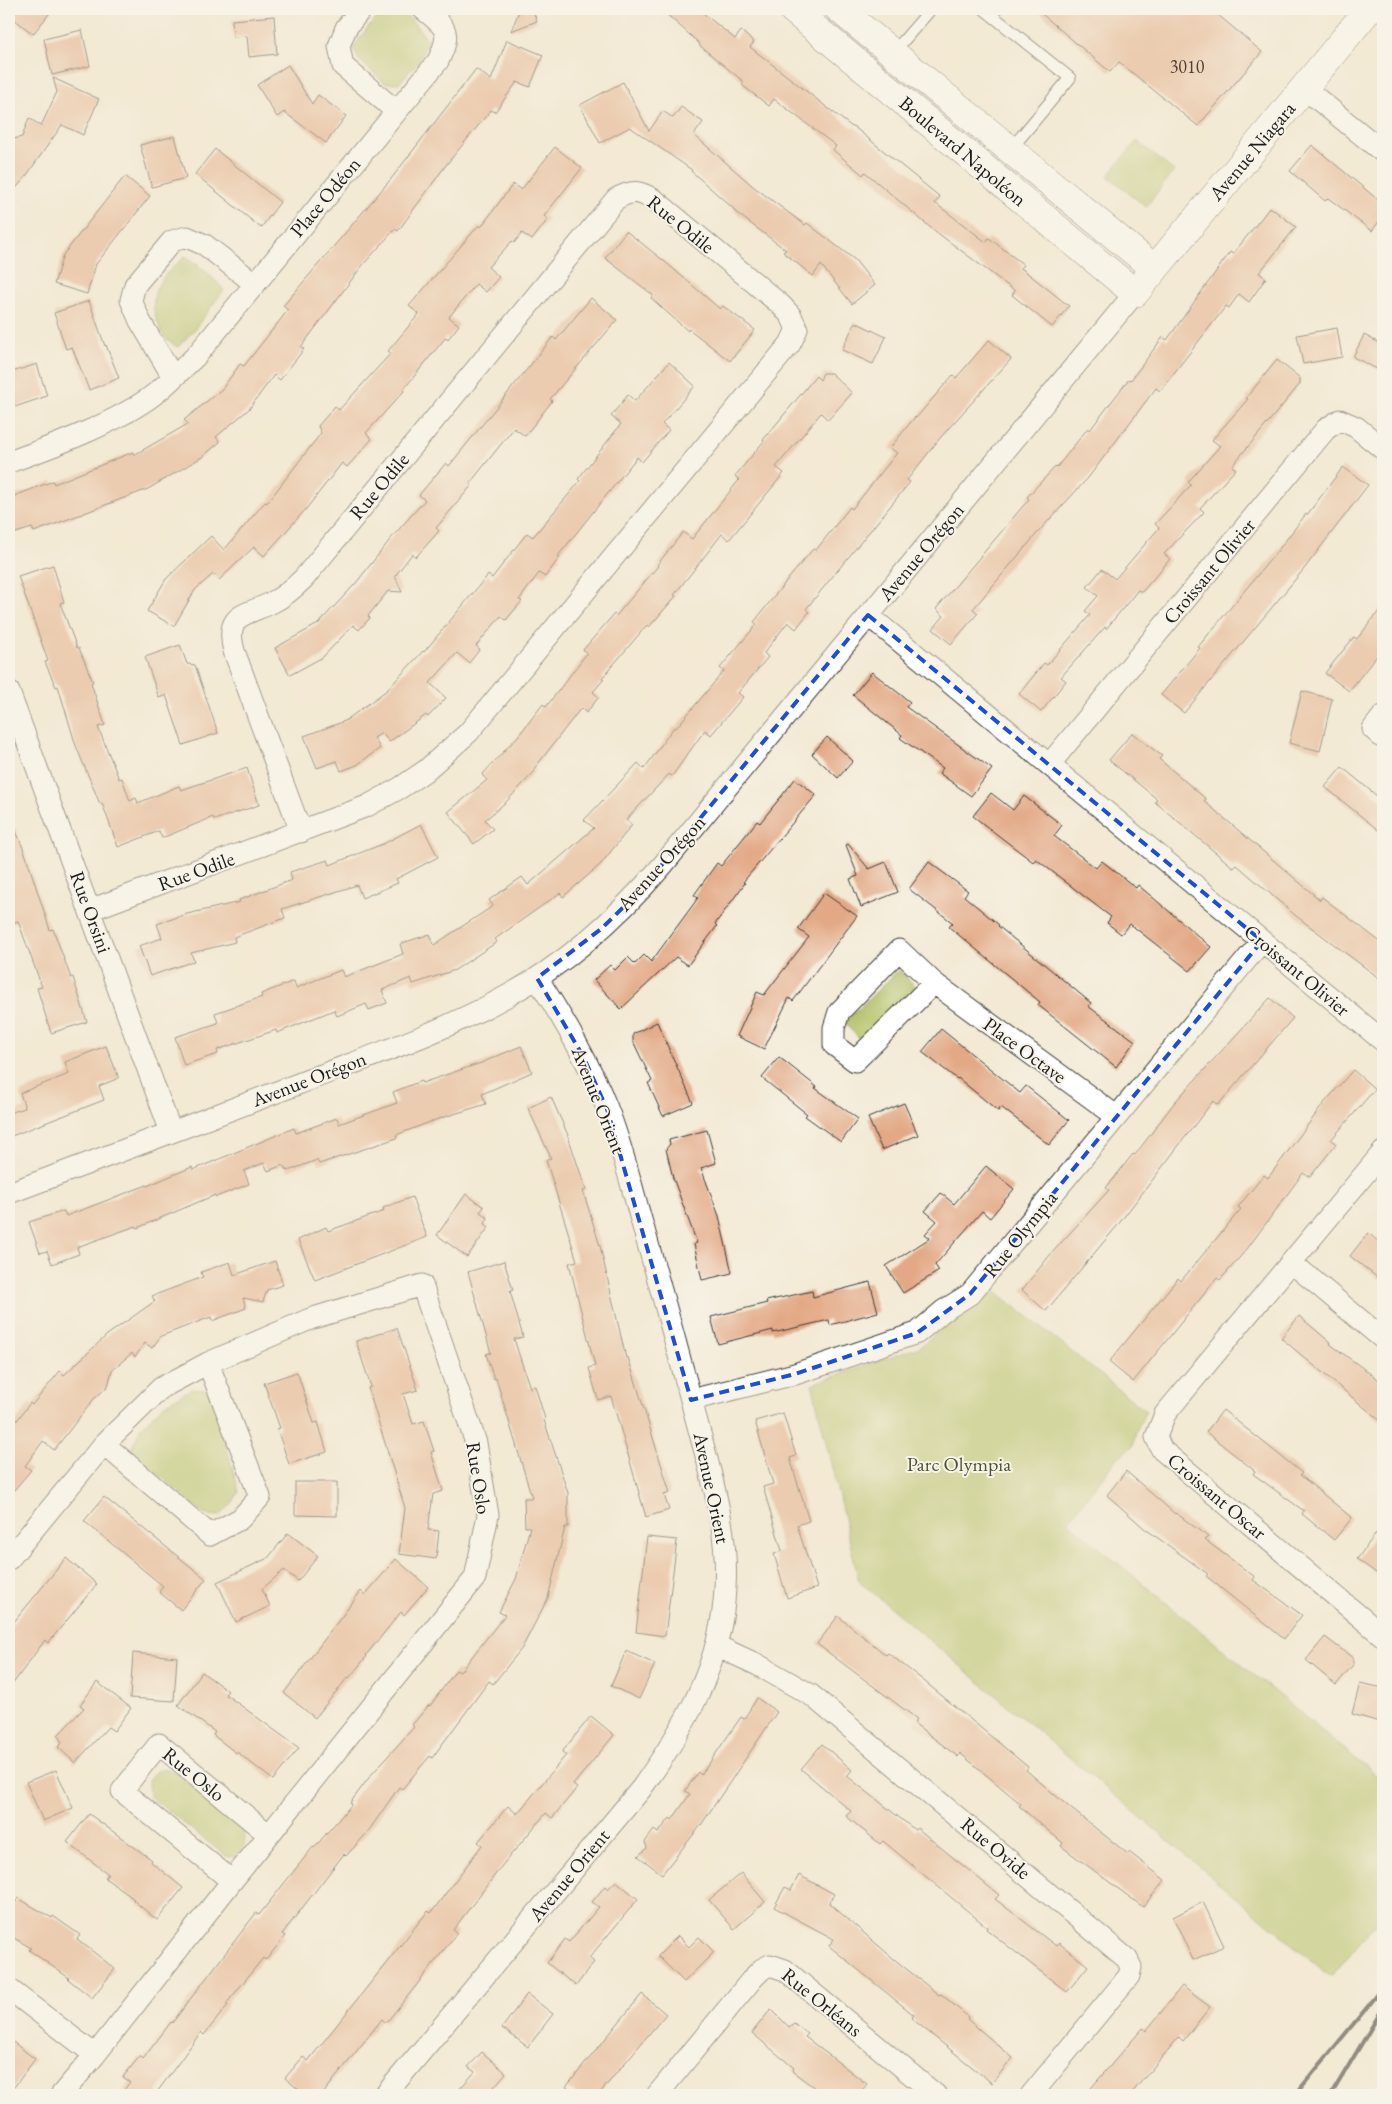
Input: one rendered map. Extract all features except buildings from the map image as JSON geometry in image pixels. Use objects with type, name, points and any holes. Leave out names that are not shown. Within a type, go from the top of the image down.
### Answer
[{"type":"street","points":[[361,9],[346,28],[339,46],[344,66],[396,111]]},
{"type":"street","name":"Place Odéon","points":[[9,462],[103,424],[132,409],[156,393],[196,356],[438,60],[447,43],[443,25],[423,9]]},
{"type":"street","name":"Boulevard Napoléon","points":[[792,9],[1135,293]]},
{"type":"street","name":"Boulevard Napoléon","points":[[839,9],[1155,270]]},
{"type":"street","name":"Avenue Niagara","points":[[1135,293],[1369,9]]},
{"type":"street","points":[[873,76],[893,53]]},
{"type":"street","points":[[1304,88],[1383,152]]},
{"type":"street","name":"Rue Odile","points":[[90,910],[301,832],[367,806],[400,788],[448,752],[468,733],[790,344],[797,330],[791,316],[781,305],[656,201],[642,192],[627,192],[616,199],[304,578],[289,592],[273,602],[244,614],[234,622],[230,634],[234,651],[301,832]]},
{"type":"street","points":[[173,377],[140,321],[131,300],[135,285],[172,241],[187,237],[205,245],[254,283]]},
{"type":"street","name":"Avenue Orégon","points":[[9,1193],[456,1022],[537,978],[600,929],[641,890],[1135,293]]},
{"type":"street","name":"Croissant Olivier","points":[[1049,766],[1326,428],[1340,420],[1356,427],[1383,449]]},
{"type":"street","name":"Croissant Olivier","points":[[868,615],[1383,1041]]},
{"type":"street","name":"Rue Orsini","points":[[9,692],[171,1132]]},
{"type":"street","points":[[1383,716],[1373,729],[1383,738]]},
{"type":"street","name":"Rue Olympia","points":[[691,1400],[795,1374],[917,1333],[943,1310],[970,1294],[1262,941]]},
{"type":"street","name":"Place Octave","points":[[934,983],[854,1061],[834,1045],[834,1028],[839,1012],[899,950],[934,983],[1116,1116]]},
{"type":"street","name":"Avenue Orient","points":[[385,2095],[641,1789],[663,1758],[692,1708],[707,1676],[717,1646],[725,1589],[726,1552],[721,1516],[633,1188],[607,1109],[583,1056],[537,978]]},
{"type":"street","name":"Croissant Oscar","points":[[1383,1152],[1165,1414],[1156,1437],[1162,1450],[1383,1636]]},
{"type":"street","points":[[1292,1263],[1383,1339]]},
{"type":"street","name":"Rue Oslo","points":[[9,1559],[104,1444],[162,1388],[208,1363],[310,1319],[422,1285],[476,1443],[488,1515],[475,1578],[95,2055],[61,2095]]},
{"type":"street","points":[[104,1444],[210,1535],[240,1519],[260,1497],[208,1363]]},
{"type":"street","name":"Rue Ovide","points":[[717,1646],[758,1664],[811,1695],[1127,1959],[1131,1967],[1130,1976],[1030,2095]]},
{"type":"street","name":"Rue Oslo","points":[[232,1881],[122,1791],[159,1744],[270,1835]]},
{"type":"street","name":"Rue Orléans","points":[[657,2095],[753,1978],[762,1968],[770,1965],[785,1970],[936,2095]]},
{"type":"street","points":[[9,1989],[95,2055]]},
{"type":"lane","points":[[893,53],[931,9]]},
{"type":"lane","points":[[984,9],[1070,78],[1010,150]]},
{"type":"highlighted area","points":[[868,615],[1262,941],[970,1294],[917,1333],[795,1374],[691,1400],[607,1109],[583,1056],[537,978],[601,929],[641,890]]},
{"type":"green space","points":[[386,9],[411,19],[428,41],[418,62],[399,83],[385,83],[359,60],[353,48],[368,27]]},
{"type":"green space","points":[[1137,141],[1174,171],[1146,207],[1108,176]]},
{"type":"green space","points":[[186,256],[210,275],[224,290],[193,331],[178,347],[165,338],[162,333],[154,313],[154,303],[155,294],[163,278]]},
{"type":"green space","points":[[899,970],[917,988],[862,1041],[844,1023]]},
{"type":"green space","name":"Parc Olympia","points":[[993,1289],[1146,1411],[1136,1431],[1133,1446],[1117,1458],[1068,1522],[1383,1781],[1383,1915],[1331,1977],[859,1581],[812,1384],[920,1347],[952,1319]]},
{"type":"green space","points":[[191,1389],[207,1390],[215,1404],[239,1492],[231,1505],[219,1516],[206,1515],[131,1451],[140,1429],[163,1405]]},
{"type":"green space","points":[[163,1768],[175,1772],[244,1831],[244,1846],[235,1857],[226,1856],[149,1796],[148,1780],[154,1773]]},
{"type":"railway","points":[[1295,2095],[1383,1988]]},
{"type":"railway","points":[[1331,2095],[1383,2008]]}]
